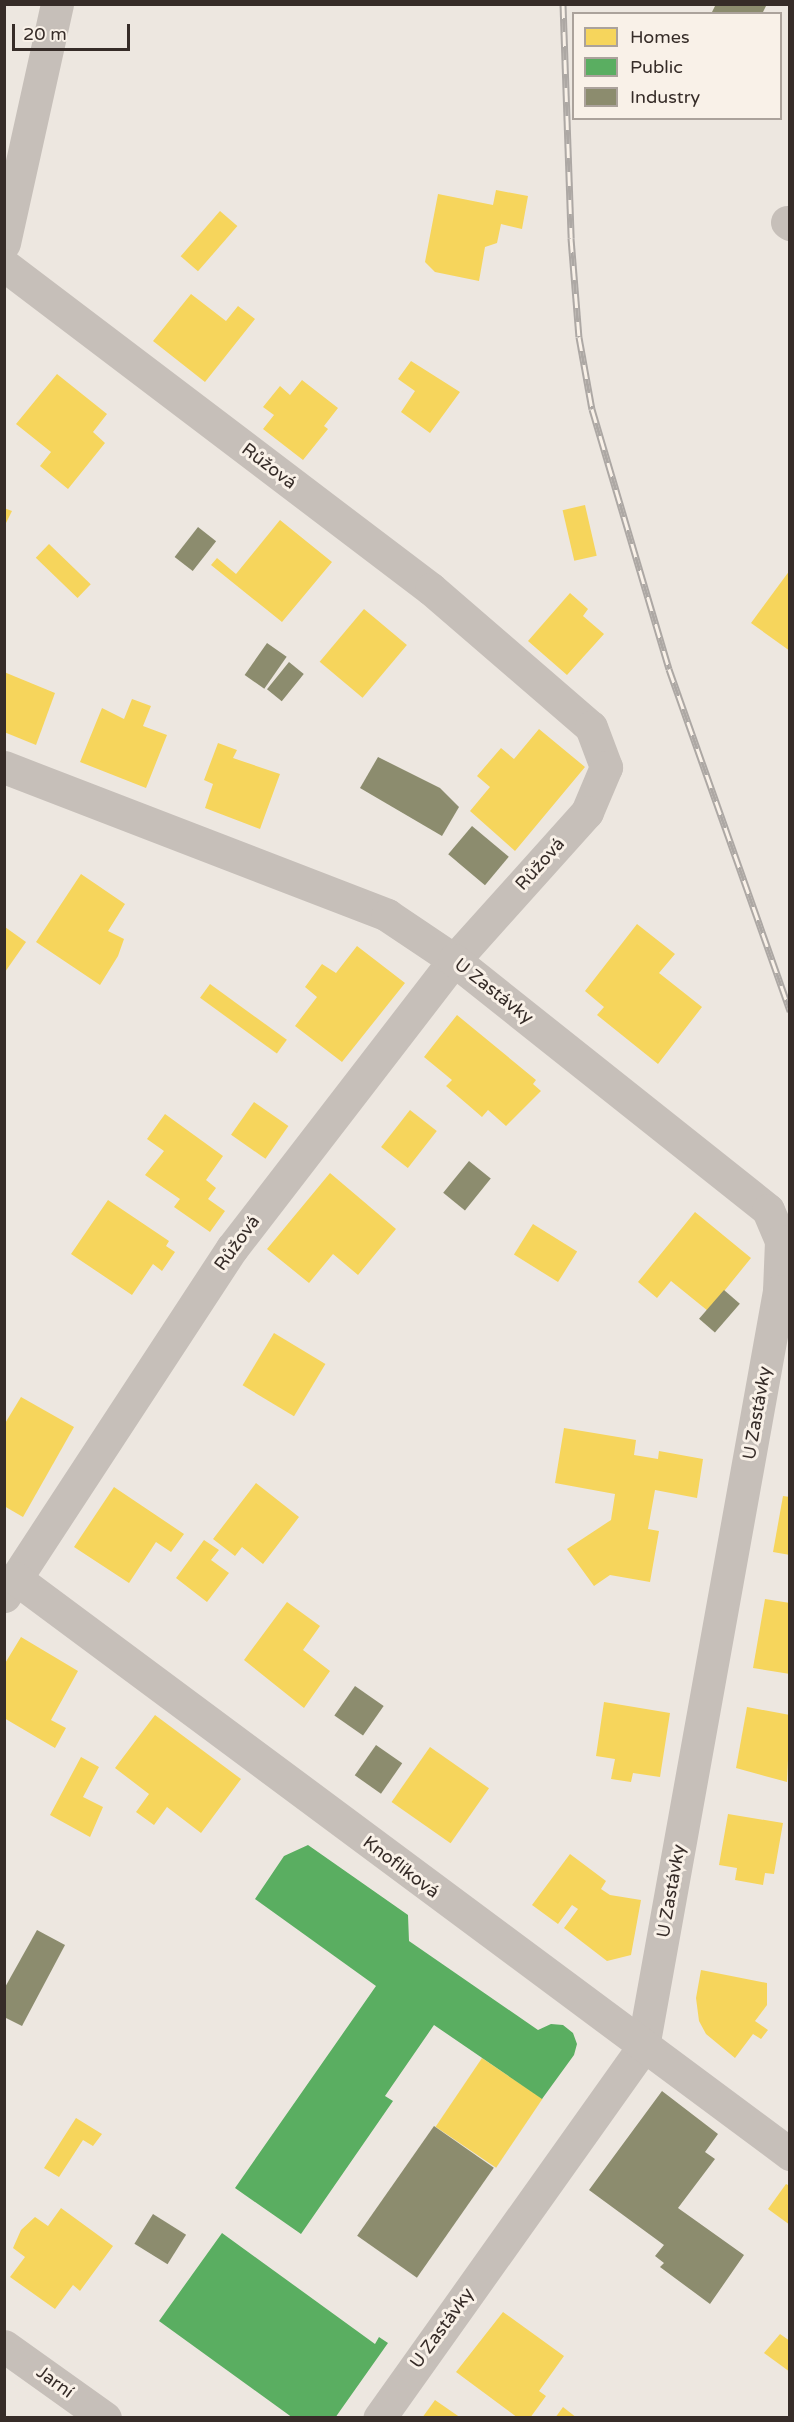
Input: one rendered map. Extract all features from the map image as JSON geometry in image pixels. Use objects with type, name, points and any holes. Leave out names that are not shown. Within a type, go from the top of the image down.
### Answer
[{"type":"street","points":[[4,243],[57,4]]},
{"type":"street","name":"Růžová","points":[[4,265],[431,589],[591,728],[606,767],[587,812],[454,960],[232,1248],[10,1587]]},
{"type":"street","name":"U Zastávky","points":[[4,767],[387,915],[454,960],[768,1210],[781,1240],[779,1291],[643,2047],[379,2418]]},
{"type":"street","name":"Knoflíková","points":[[10,1587],[789,2154]]},
{"type":"street","name":"Jarní","points":[[4,2346],[105,2418]]},
{"type":"building: Homes","points":[[496,190],[528,196],[522,229],[501,224],[497,243],[485,247],[479,281],[435,272],[425,262],[438,194],[493,205]]},
{"type":"building: Homes","points":[[220,211],[237,226],[198,271],[181,256]]},
{"type":"building: Homes","points":[[191,294],[226,321],[238,306],[255,319],[205,382],[153,341]]},
{"type":"building: Homes","points":[[411,361],[460,392],[430,433],[401,412],[415,391],[398,379]]},
{"type":"building: Homes","points":[[57,374],[107,414],[93,432],[105,443],[68,489],[40,466],[51,452],[16,424]]},
{"type":"building: Homes","points":[[302,380],[338,408],[324,426],[328,429],[303,460],[263,429],[274,415],[263,407],[280,386],[290,395]]},
{"type":"building: Homes","points":[[585,505],[597,556],[574,561],[563,510]]},
{"type":"building: Homes","points":[[4,508],[12,511],[4,527]]},
{"type":"building: Homes","points":[[280,520],[332,562],[282,622],[211,565],[217,558],[236,574]]},
{"type":"building: Homes","points":[[49,544],[91,584],[78,598],[36,558]]},
{"type":"building: Homes","points":[[790,570],[790,651],[751,623]]},
{"type":"building: Homes","points":[[570,593],[588,609],[583,616],[604,634],[567,675],[528,641]]},
{"type":"building: Homes","points":[[364,609],[407,645],[363,698],[320,662]]},
{"type":"building: Homes","points":[[4,672],[55,693],[36,745],[4,732]]},
{"type":"building: Homes","points":[[132,699],[151,706],[143,726],[167,735],[146,788],[80,762],[102,708],[124,719]]},
{"type":"building: Homes","points":[[539,729],[585,767],[515,851],[470,811],[490,787],[477,776],[501,748],[514,759]]},
{"type":"building: Homes","points":[[218,743],[237,750],[233,758],[280,774],[260,829],[205,808],[213,784],[204,780]]},
{"type":"building: Homes","points":[[81,874],[125,904],[108,931],[124,939],[118,956],[100,985],[36,942]]},
{"type":"building: Homes","points":[[637,924],[675,954],[659,973],[702,1007],[658,1064],[597,1015],[604,1007],[585,991]]},
{"type":"building: Homes","points":[[5,927],[26,942],[5,972]]},
{"type":"building: Homes","points":[[357,946],[405,983],[342,1062],[295,1026],[317,997],[305,987],[322,964],[336,973]]},
{"type":"building: Homes","points":[[210,984],[287,1040],[277,1054],[200,998]]},
{"type":"building: Homes","points":[[457,1015],[536,1080],[533,1084],[541,1091],[506,1126],[488,1110],[482,1117],[446,1086],[452,1080],[424,1057]]},
{"type":"building: Homes","points":[[254,1102],[288,1126],[265,1159],[231,1135]]},
{"type":"building: Homes","points":[[410,1110],[437,1131],[408,1168],[381,1147]]},
{"type":"building: Homes","points":[[165,1114],[223,1156],[206,1180],[216,1188],[208,1199],[225,1211],[210,1232],[174,1207],[180,1199],[145,1175],[164,1151],[147,1139]]},
{"type":"building: Homes","points":[[330,1173],[396,1229],[358,1275],[333,1254],[309,1283],[267,1249]]},
{"type":"building: Homes","points":[[108,1200],[169,1241],[166,1246],[175,1252],[162,1271],[153,1264],[132,1295],[71,1254]]},
{"type":"building: Homes","points":[[695,1212],[751,1258],[708,1311],[671,1281],[657,1298],[638,1282]]},
{"type":"building: Homes","points":[[533,1224],[577,1252],[558,1282],[514,1255]]},
{"type":"building: Homes","points":[[274,1333],[325,1364],[294,1416],[243,1385]]},
{"type":"building: Homes","points":[[21,1397],[74,1427],[23,1517],[4,1506],[4,1425]]},
{"type":"building: Homes","points":[[564,1428],[636,1440],[634,1455],[658,1459],[659,1451],[703,1459],[697,1498],[655,1490],[648,1529],[659,1531],[650,1582],[610,1575],[594,1586],[567,1549],[611,1520],[615,1494],[555,1483]]},
{"type":"building: Homes","points":[[256,1483],[299,1517],[263,1564],[242,1547],[235,1556],[213,1539]]},
{"type":"building: Homes","points":[[114,1487],[184,1534],[171,1552],[156,1542],[129,1583],[74,1547]]},
{"type":"building: Homes","points":[[783,1496],[790,1497],[790,1555],[773,1552]]},
{"type":"building: Homes","points":[[204,1540],[219,1550],[211,1560],[229,1573],[207,1602],[176,1578]]},
{"type":"building: Homes","points":[[765,1599],[790,1603],[790,1674],[753,1668]]},
{"type":"building: Homes","points":[[287,1602],[320,1626],[303,1650],[330,1671],[304,1708],[244,1660]]},
{"type":"building: Homes","points":[[21,1637],[78,1671],[51,1720],[66,1728],[55,1748],[4,1718],[4,1665]]},
{"type":"building: Homes","points":[[604,1702],[670,1713],[660,1777],[633,1773],[631,1782],[611,1779],[615,1759],[596,1756]]},
{"type":"building: Homes","points":[[747,1707],[790,1715],[787,1782],[736,1768]]},
{"type":"building: Homes","points":[[155,1715],[241,1779],[201,1833],[167,1807],[154,1825],[136,1812],[149,1794],[115,1768]]},
{"type":"building: Homes","points":[[430,1747],[489,1788],[451,1843],[392,1802]]},
{"type":"building: Homes","points":[[81,1757],[99,1767],[83,1797],[103,1807],[90,1837],[50,1815]]},
{"type":"building: Homes","points":[[728,1814],[783,1823],[774,1874],[765,1873],[763,1885],[735,1880],[737,1868],[719,1865]]},
{"type":"building: Homes","points":[[570,1854],[606,1881],[601,1889],[610,1895],[641,1900],[631,1955],[607,1961],[564,1928],[578,1909],[572,1905],[558,1924],[532,1905]]},
{"type":"building: Homes","points":[[701,1970],[767,1983],[767,2005],[755,2021],[768,2030],[761,2039],[753,2034],[735,2058],[706,2034],[699,2021],[696,1998]]},
{"type":"building: Homes","points":[[482,2058],[543,2099],[496,2168],[436,2127]]},
{"type":"building: Homes","points":[[76,2118],[102,2134],[93,2146],[83,2140],[59,2177],[44,2168]]},
{"type":"building: Homes","points":[[786,2184],[790,2186],[790,2225],[768,2209]]},
{"type":"building: Homes","points":[[61,2208],[113,2246],[80,2291],[73,2285],[55,2309],[10,2277],[25,2257],[13,2248],[21,2230],[35,2217],[48,2226]]},
{"type":"building: Homes","points":[[503,2312],[564,2356],[539,2391],[546,2396],[530,2418],[518,2418],[456,2372]]},
{"type":"building: Homes","points":[[780,2334],[790,2341],[790,2372],[764,2353]]},
{"type":"building: Homes","points":[[435,2400],[461,2418],[422,2418]]},
{"type":"building: Homes","points":[[563,2407],[577,2418],[555,2418]]},
{"type":"building: Public","points":[[308,1845],[408,1915],[409,1941],[538,2030],[551,2024],[563,2025],[573,2033],[577,2044],[574,2055],[542,2099],[434,2025],[385,2096],[393,2101],[301,2234],[235,2188],[376,1986],[255,1899],[284,1856]]},
{"type":"building: Public","points":[[222,2233],[375,2344],[379,2337],[388,2343],[335,2418],[293,2418],[159,2321]]},
{"type":"building: Industry","points":[[716,4],[767,4],[763,12],[712,12]]},
{"type":"building: Industry","points":[[198,527],[216,541],[193,571],[175,557]]},
{"type":"building: Industry","points":[[267,643],[287,657],[264,689],[245,675]]},
{"type":"building: Industry","points":[[289,662],[304,674],[282,701],[267,689]]},
{"type":"building: Industry","points":[[378,757],[440,788],[459,807],[442,836],[360,788]]},
{"type":"building: Industry","points":[[472,826],[509,857],[485,885],[448,854]]},
{"type":"building: Industry","points":[[469,1161],[491,1179],[465,1210],[443,1193]]},
{"type":"building: Industry","points":[[724,1290],[740,1304],[715,1332],[699,1319]]},
{"type":"building: Industry","points":[[355,1686],[384,1706],[363,1736],[334,1715]]},
{"type":"building: Industry","points":[[376,1745],[402,1763],[381,1794],[355,1775]]},
{"type":"building: Industry","points":[[37,1930],[65,1945],[22,2026],[4,2017],[4,1989]]},
{"type":"building: Industry","points":[[662,2091],[718,2134],[705,2152],[715,2159],[678,2208],[744,2255],[710,2304],[660,2267],[664,2263],[655,2256],[664,2245],[589,2190]]},
{"type":"building: Industry","points":[[434,2126],[494,2168],[417,2278],[357,2236]]},
{"type":"building: Industry","points":[[153,2214],[186,2235],[168,2264],[134,2244]]},
{"type":"railway","points":[[563,4],[571,238],[579,337],[592,409],[669,669],[790,1011]]}]
